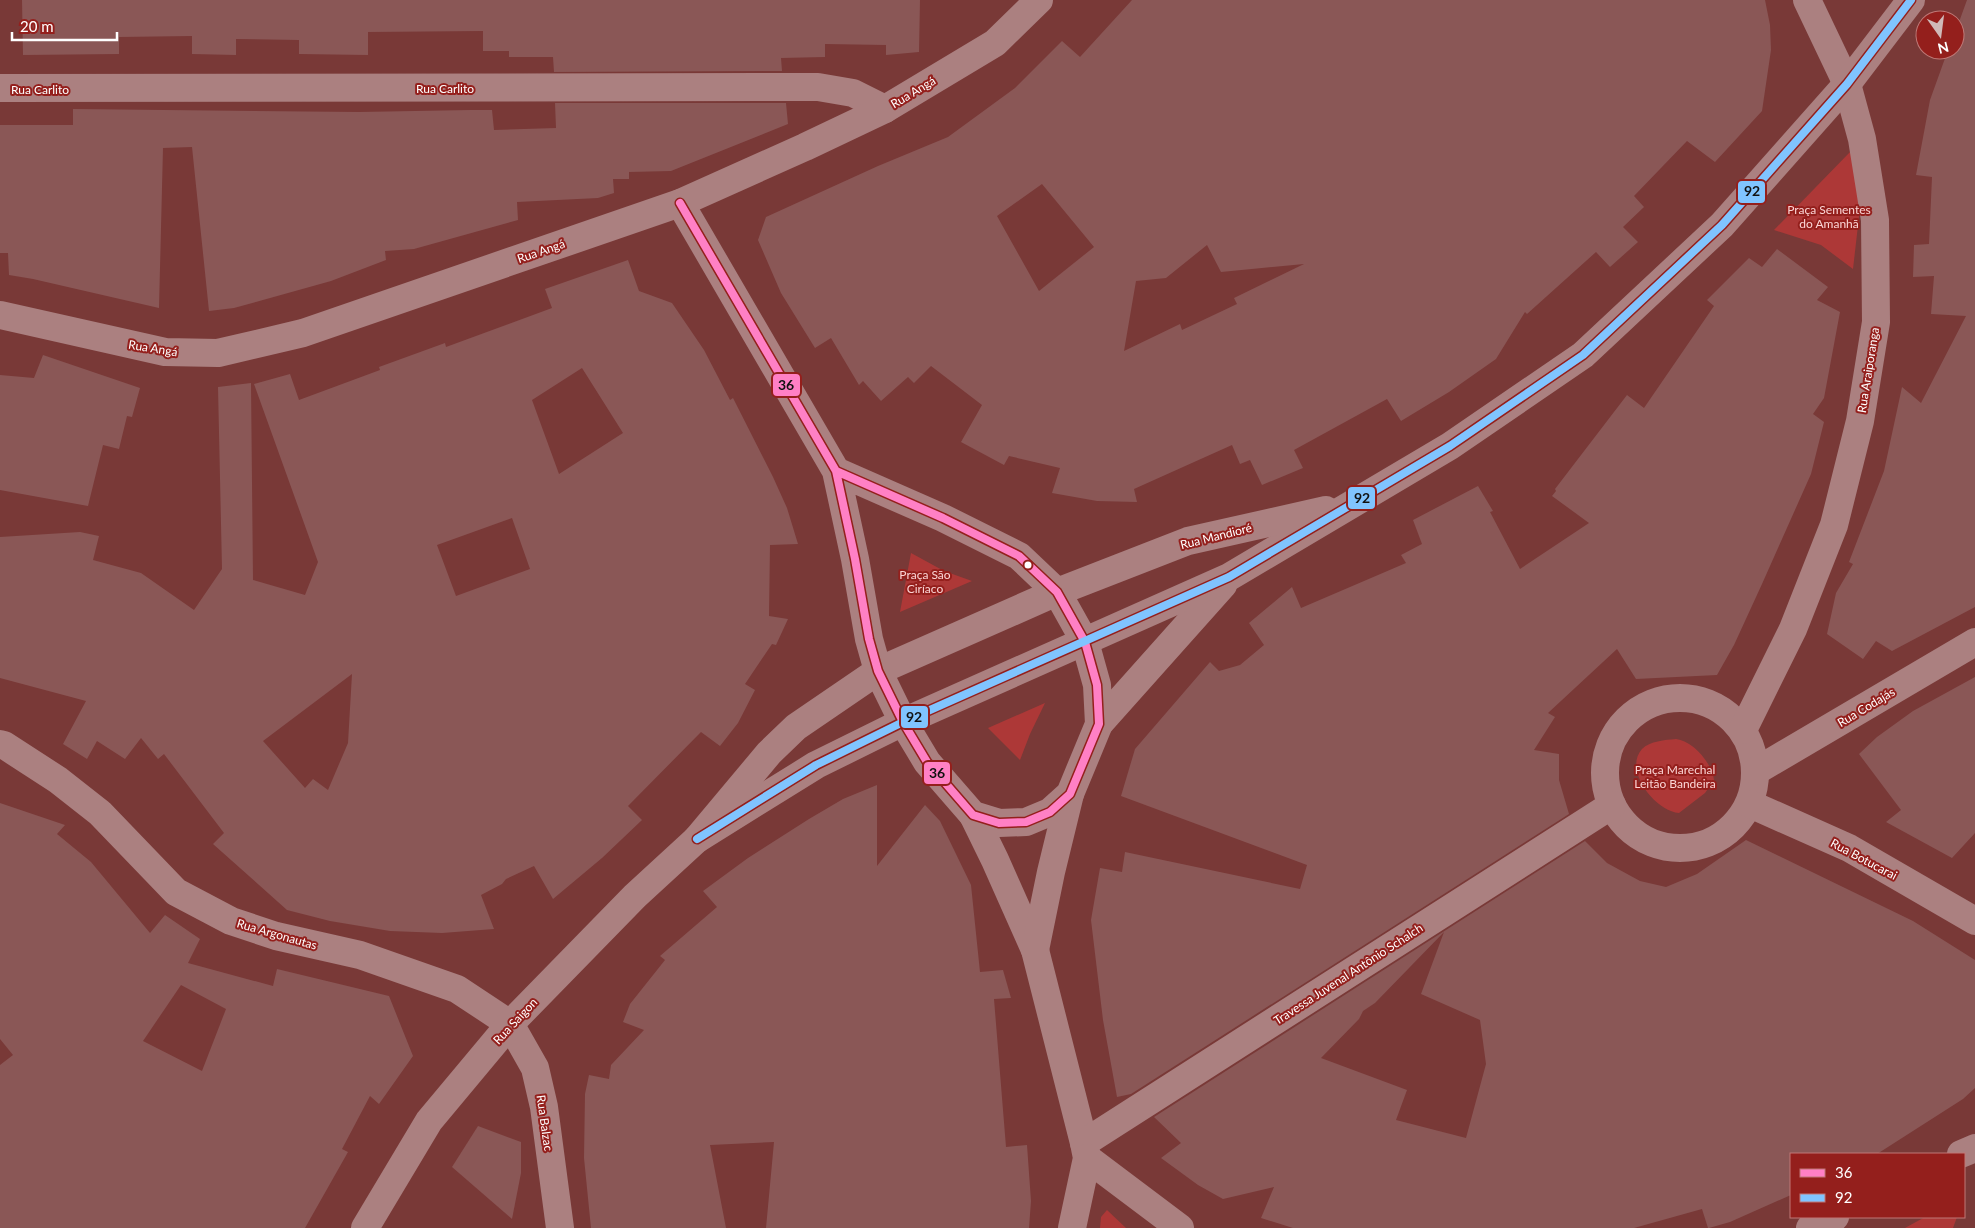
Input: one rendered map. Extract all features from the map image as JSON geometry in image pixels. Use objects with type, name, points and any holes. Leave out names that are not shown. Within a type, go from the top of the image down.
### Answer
[{"type":"street","name":"Rua Angá","points":[[0,315],[165,352],[218,353],[303,333],[680,203],[805,147],[886,109],[995,44],[1038,0]]},
{"type":"street","name":"Rua Araiporanga","points":[[1743,730],[1793,629],[1834,525],[1861,412],[1876,322],[1875,220],[1862,140],[1846,84],[1807,0]]},
{"type":"street","name":"Rua Mandioré","points":[[1085,642],[1229,577],[1450,446],[1583,355],[1722,225],[1846,84],[1911,0]]},
{"type":"street","name":"Rua Carlito","points":[[0,88],[818,87],[853,93],[886,109]]},
{"type":"street","points":[[680,203],[836,471],[878,671],[903,722],[927,762],[973,815],[1035,950],[1085,1150],[1072,1228]]},
{"type":"street","points":[[836,471],[943,518],[1019,556],[1057,592],[1085,642],[1097,685],[1099,724]]},
{"type":"street","name":"Rua Mandioré","points":[[1057,592],[1188,541],[1350,504]]},
{"type":"street","points":[[1035,950],[1070,794],[1099,724],[1229,577]]},
{"type":"street","points":[[878,671],[1057,592]]},
{"type":"street","points":[[903,722],[1085,642]]},
{"type":"street","name":"Rua Codajás","points":[[1756,772],[1975,642]]},
{"type":"street","name":"Rua Saigon","points":[[365,1228],[429,1121],[510,1024],[635,896],[697,839],[769,754],[796,727],[878,671]]},
{"type":"street","points":[[1687,698],[1708,703],[1728,714],[1743,730],[1753,750],[1756,772],[1755,788],[1750,804],[1739,820],[1725,833],[1709,843],[1690,848],[1671,848],[1652,843],[1636,834],[1622,821],[1612,804],[1605,783],[1608,754],[1613,740],[1625,721],[1643,708],[1664,699],[1687,698]]},
{"type":"street","name":"Rua Saigon","points":[[697,839],[816,765],[903,722]]},
{"type":"street","name":"Rua Argonautas","points":[[0,744],[58,780],[100,813],[176,892],[240,924],[276,936],[360,955],[457,989],[510,1024]]},
{"type":"street","points":[[973,815],[999,823],[1026,822],[1050,812],[1070,794]]},
{"type":"street","name":"Travessa Juvenal Antônio Schalch","points":[[1085,1150],[1612,804]]},
{"type":"street","name":"Rua Botucarai","points":[[1750,804],[1849,848],[1975,921]]},
{"type":"street","name":"Rua Balzac","points":[[510,1024],[536,1068],[544,1107],[560,1228]]},
{"type":"street","points":[[1963,1153],[1975,1148]]},
{"type":"street","points":[[1085,1150],[1180,1228]]},
{"type":"street","points":[[1810,1228],[1833,1218]]},
{"type":"green space","name":"Praça Sementes do Amanhã","points":[[1851,151],[1860,208],[1853,269],[1821,245],[1774,230]]},
{"type":"green space","name":"Praça São Ciríaco","points":[[911,553],[944,571],[972,581],[900,612]]},
{"type":"green space","points":[[1045,703],[1020,760],[988,728]]},
{"type":"green space","name":"Praça Marechal Leitão Bandeira","points":[[1676,739],[1689,744],[1701,754],[1710,767],[1714,780],[1705,793],[1679,813],[1670,811],[1652,797],[1644,788],[1636,768],[1637,758],[1645,746],[1658,741]]},
{"type":"green space","points":[[1107,1210],[1126,1228],[1100,1228],[1101,1217]]},
{"type":"green space","points":[[1923,1218],[1957,1218],[1953,1228],[1905,1228]]},
{"type":"building","points":[[22,0],[920,0],[919,52],[886,55],[886,45],[825,44],[825,57],[781,58],[782,71],[554,72],[553,57],[509,57],[509,51],[483,51],[483,31],[368,32],[368,55],[299,54],[299,40],[236,39],[236,55],[192,54],[192,36],[119,37],[119,54],[23,55]]},
{"type":"building","points":[[1132,0],[1765,0],[1770,25],[1771,50],[1762,111],[1715,162],[1687,141],[1634,196],[1644,207],[1623,227],[1638,242],[1610,267],[1596,252],[1527,314],[1525,312],[1496,359],[1449,392],[1401,421],[1387,399],[1294,450],[1303,468],[1262,485],[1250,460],[1240,464],[1232,445],[1134,489],[1137,502],[1097,501],[1052,493],[1060,468],[1009,456],[1004,465],[961,442],[982,405],[931,366],[914,383],[908,377],[881,401],[863,381],[859,385],[831,338],[815,348],[781,293],[758,240],[766,217],[878,166],[948,137],[1015,88],[1062,41],[1080,57]],"holes":[[[1042,184],[1094,247],[1039,291],[997,216]],[[1207,245],[1221,272],[1304,264],[1234,298],[1237,304],[1182,330],[1180,324],[1124,351],[1136,281],[1166,278]]]},
{"type":"building","points":[[1967,0],[1975,0],[1975,607],[1892,651],[1876,641],[1863,659],[1827,634],[1836,593],[1853,564],[1849,562],[1884,471],[1902,387],[1921,403],[1966,316],[1931,314],[1934,276],[1913,277],[1914,245],[1929,244],[1932,177],[1916,175],[1930,100],[1944,60],[1965,60],[1965,10],[1963,10]]},
{"type":"building","points":[[555,103],[786,103],[788,124],[671,171],[629,172],[629,179],[613,179],[614,193],[598,198],[517,202],[518,220],[414,249],[385,251],[386,260],[331,281],[234,308],[209,311],[192,147],[163,148],[159,308],[9,275],[8,253],[0,253],[0,125],[73,125],[73,109],[359,112],[492,110],[494,130],[556,128]]},
{"type":"building","points":[[1777,249],[1828,287],[1817,300],[1840,312],[1824,398],[1813,414],[1824,422],[1811,474],[1734,645],[1717,675],[1636,679],[1617,649],[1548,713],[1555,717],[1534,750],[1559,754],[1559,780],[1569,814],[1131,1094],[1117,1097],[1103,1020],[1091,920],[1100,868],[1122,872],[1125,852],[1300,889],[1307,865],[1121,796],[1135,749],[1210,662],[1219,671],[1240,665],[1264,645],[1249,623],[1292,587],[1301,608],[1406,563],[1401,555],[1422,544],[1413,520],[1478,486],[1493,511],[1490,512],[1520,569],[1589,523],[1552,496],[1556,491],[1555,489],[1627,395],[1644,408],[1714,306],[1707,300],[1749,258],[1762,267]]},
{"type":"building","points":[[628,260],[639,291],[672,303],[704,350],[730,400],[733,398],[787,508],[798,544],[770,545],[769,616],[788,619],[776,645],[772,644],[745,684],[755,690],[738,723],[720,746],[701,732],[628,806],[642,820],[602,858],[553,899],[534,866],[506,879],[502,884],[481,895],[494,929],[442,933],[390,931],[330,921],[287,910],[213,844],[224,833],[164,754],[158,759],[141,738],[125,759],[97,741],[87,759],[63,744],[86,701],[0,678],[0,537],[80,532],[99,536],[93,560],[141,573],[194,610],[222,569],[218,387],[251,383],[253,580],[305,595],[318,562],[254,384],[290,374],[299,400],[380,370],[379,367],[445,343],[446,347],[552,308],[545,289]],"holes":[[[582,368],[623,433],[559,474],[532,400]],[[512,518],[530,569],[456,596],[437,545]],[[352,674],[348,743],[328,790],[313,779],[305,788],[263,741]]]},
{"type":"building","points":[[43,355],[140,388],[132,417],[127,416],[119,449],[103,445],[88,506],[0,490],[0,375],[34,378]]},
{"type":"building","points":[[1975,677],[1975,833],[1952,858],[1886,822],[1901,810],[1859,754],[1877,737],[1913,711]]},
{"type":"building","points":[[877,785],[877,866],[925,805],[940,821],[971,885],[980,972],[1003,970],[1011,998],[994,999],[1006,1147],[1027,1145],[1031,1201],[1029,1228],[766,1228],[774,1142],[710,1145],[726,1228],[591,1228],[584,1158],[585,1094],[589,1075],[609,1079],[611,1065],[644,1030],[623,1022],[630,1004],[665,960],[660,956],[717,907],[703,891],[748,858],[809,819],[843,799]]},
{"type":"building","points":[[0,803],[65,825],[57,834],[91,862],[150,933],[165,915],[200,939],[188,963],[273,986],[277,969],[389,996],[413,1056],[379,1104],[370,1096],[342,1149],[348,1152],[305,1228],[0,1228],[0,1065],[13,1055],[0,1039]],"holes":[[[181,985],[226,1009],[202,1071],[143,1041]]]},
{"type":"building","points":[[1746,840],[1913,921],[1975,960],[1975,1088],[1963,1099],[1879,1153],[1790,1153],[1790,1195],[1730,1222],[1709,1228],[1702,1209],[1634,1228],[1293,1228],[1261,1218],[1274,1187],[1223,1199],[1198,1185],[1161,1158],[1181,1143],[1154,1117],[1585,841],[1607,863],[1640,881],[1666,887],[1697,874]],"holes":[[[1444,932],[1421,994],[1480,1020],[1486,1064],[1466,1138],[1396,1120],[1407,1090],[1321,1058],[1359,1019],[1363,1011],[1375,1003]]]},
{"type":"building","points":[[478,1126],[521,1142],[521,1173],[512,1219],[452,1167]]},
{"type":"transit line","name":"92","points":[[697,839],[816,765],[903,722],[1229,577],[1450,446],[1583,355],[1722,225],[1847,84],[1911,0]]},
{"type":"transit line","name":"36","points":[[680,203],[836,471],[855,559],[869,639],[878,671],[903,722],[927,762],[973,815],[999,823],[1026,822],[1050,812],[1070,794],[1099,724],[1097,685],[1085,642],[1057,592],[1019,556],[943,518],[836,471]]}]
